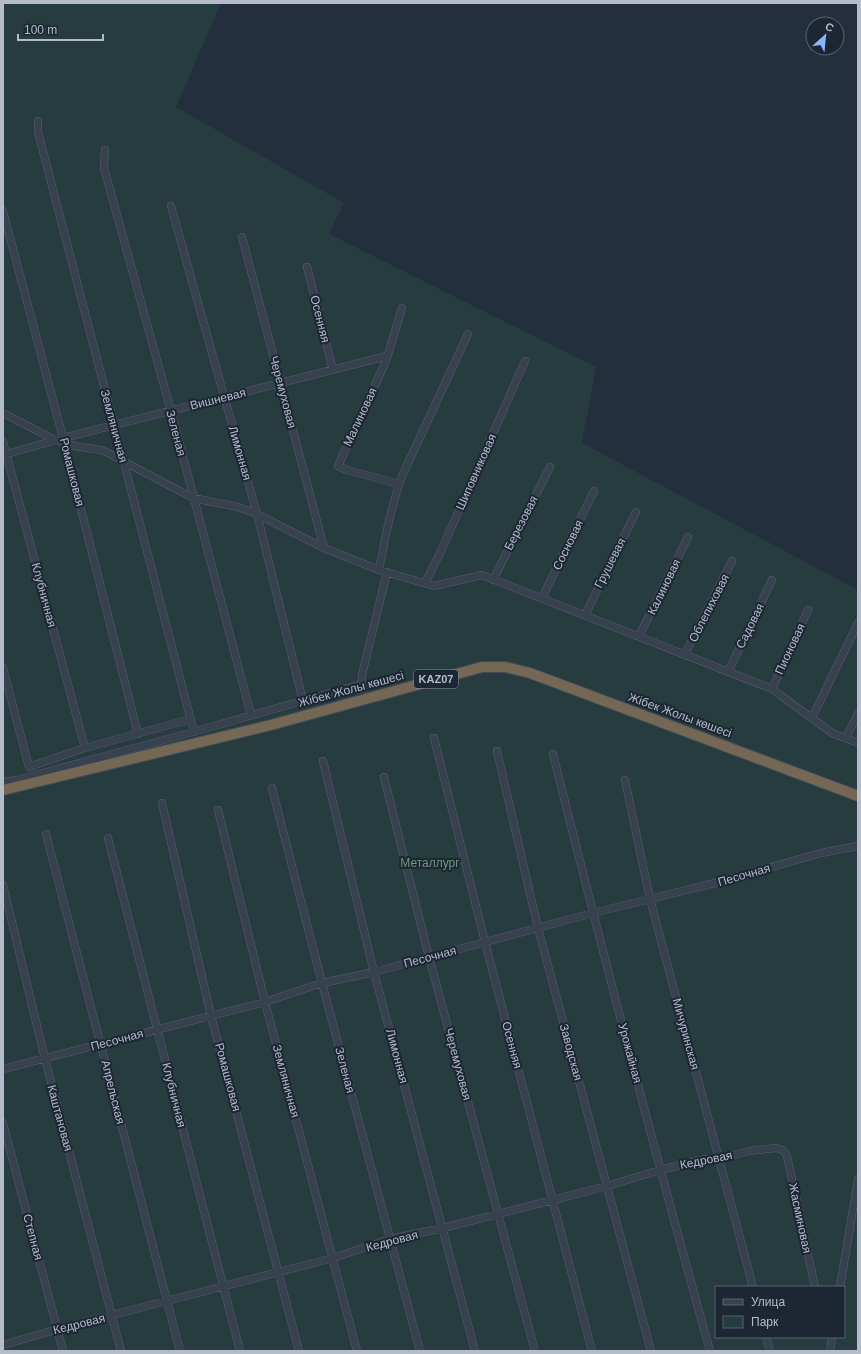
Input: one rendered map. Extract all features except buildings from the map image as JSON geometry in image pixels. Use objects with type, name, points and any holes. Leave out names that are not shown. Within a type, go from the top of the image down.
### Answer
[{"type":"highway","name":"Жібек Жолы көшесі","points":[[3,790],[271,724],[482,667],[505,667],[538,676],[858,796]]},
{"type":"street","name":"Земляничная","points":[[38,121],[38,132],[194,732]]},
{"type":"street","name":"Зеленая","points":[[105,150],[104,168],[171,411],[251,715]]},
{"type":"street","name":"Лимонная","points":[[171,206],[257,514],[303,701]]},
{"type":"street","name":"Ромашковая","points":[[3,211],[60,441],[138,734]]},
{"type":"street","name":"Черемуховая","points":[[242,237],[324,548]]},
{"type":"street","name":"Осенняя","points":[[307,268],[333,370]]},
{"type":"street","name":"Малиновая","points":[[399,484],[347,470],[338,466],[387,356],[402,308]]},
{"type":"street","points":[[379,570],[385,534],[393,500],[399,484],[468,334]]},
{"type":"street","name":"Вишневая","points":[[4,454],[60,441],[387,356]]},
{"type":"street","name":"Шиповниковая","points":[[425,583],[444,544],[525,361]]},
{"type":"street","points":[[3,413],[60,441],[104,451],[193,498],[238,507],[257,514],[324,548],[379,570],[434,586],[482,575],[542,598],[772,688],[832,733],[846,737],[858,743]]},
{"type":"street","name":"Клубничная","points":[[3,442],[4,454],[85,748]]},
{"type":"street","name":"Березовая","points":[[493,580],[550,467]]},
{"type":"street","name":"Сосновая","points":[[542,598],[594,491]]},
{"type":"street","name":"Грушевая","points":[[585,615],[636,512]]},
{"type":"street","name":"Калиновая","points":[[639,636],[688,537]]},
{"type":"street","name":"Облепиховая","points":[[685,654],[732,561]]},
{"type":"street","points":[[361,700],[362,675],[387,572]]},
{"type":"street","name":"Садовая","points":[[728,672],[772,580]]},
{"type":"street","name":"Пионовая","points":[[772,688],[808,610]]},
{"type":"street","points":[[812,718],[858,623]]},
{"type":"street","points":[[3,668],[28,767],[85,748],[191,719]]},
{"type":"street","points":[[3,782],[17,780],[194,732],[362,684]]},
{"type":"street","points":[[846,737],[858,714]]},
{"type":"street","name":"Осенняя","points":[[434,738],[485,942],[592,1351]]},
{"type":"street","name":"Заводская","points":[[497,751],[538,928],[651,1351]]},
{"type":"street","name":"Урожайная","points":[[553,754],[660,1170],[710,1351]]},
{"type":"street","name":"Лимонная","points":[[323,761],[374,972],[475,1351]]},
{"type":"street","name":"Черемуховая","points":[[384,777],[429,957],[535,1351]]},
{"type":"street","name":"Мичуринская","points":[[625,780],[650,898],[753,1286]]},
{"type":"street","name":"Зеленая","points":[[272,788],[322,983],[420,1351]]},
{"type":"street","name":"Ромашковая","points":[[162,803],[211,1016],[299,1351]]},
{"type":"street","name":"Земляничная","points":[[218,810],[265,1002],[357,1351]]},
{"type":"street","name":"Апрельская","points":[[46,834],[180,1351]]},
{"type":"street","name":"Клубничная","points":[[108,838],[240,1351]]},
{"type":"street","name":"Песочная","points":[[3,1069],[265,1002],[322,983],[374,972],[650,898],[719,882],[822,853],[858,846]]},
{"type":"street","name":"Каштановая","points":[[3,885],[45,1059],[121,1351]]},
{"type":"street","name":"Степная","points":[[3,1123],[63,1351]]},
{"type":"street","name":"Кедровая","points":[[4,1345],[58,1329],[333,1258],[390,1240],[607,1186],[706,1158],[719,1159],[749,1150],[776,1148],[783,1150]]},
{"type":"street","name":"Жасминовая","points":[[783,1150],[787,1156],[815,1286]]},
{"type":"street","points":[[840,1286],[858,1179]]},
{"type":"street","points":[[766,1338],[770,1351]]},
{"type":"street","points":[[830,1351],[832,1338]]},
{"type":"green space","name":"Металлург","points":[[3,3],[221,3],[176,107],[344,203],[329,234],[596,367],[582,443],[858,590],[858,1351],[3,1351]]}]
